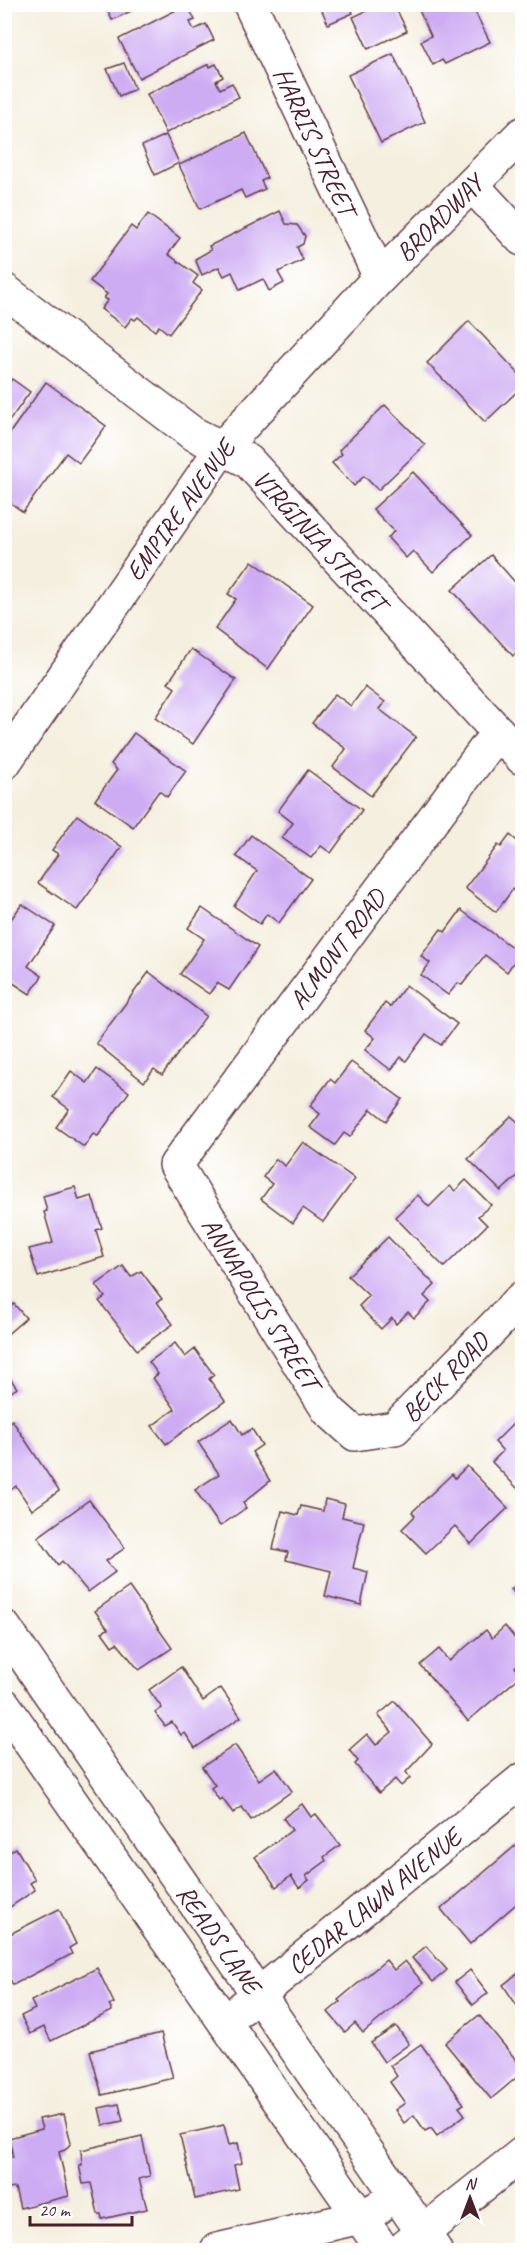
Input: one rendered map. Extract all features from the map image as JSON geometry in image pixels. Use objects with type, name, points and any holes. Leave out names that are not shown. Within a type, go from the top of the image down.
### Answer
[{"type":"street","name":"HARRIS STREET","points":[[250,4],[380,277]]},
{"type":"street","name":"BROADWAY","points":[[380,277],[522,134]]},
{"type":"street","points":[[472,185],[522,239]]},
{"type":"street","name":"EMPIRE AVENUE","points":[[4,763],[222,448],[380,277]]},
{"type":"street","name":"VIRGINIA STREET","points":[[4,290],[192,433],[248,461],[522,758]]},
{"type":"street","name":"ALMONT ROAD","points":[[176,1165],[498,732]]},
{"type":"street","name":"ANNAPOLIS STREET","points":[[176,1165],[328,1410],[355,1434]]},
{"type":"street","name":"BECK ROAD","points":[[355,1434],[395,1428],[522,1298]]},
{"type":"street","name":"READS LANE","points":[[4,1627],[398,2196],[419,2244]]},
{"type":"street","name":"READS LANE","points":[[4,1705],[383,2250]]},
{"type":"street","name":"CEDAR LAWN AVENUE","points":[[225,2023],[522,1780]]},
{"type":"street","points":[[419,2244],[522,2154]]},
{"type":"street","points":[[216,2250],[361,2217],[398,2196]]},
{"type":"building","points":[[105,4],[146,4],[112,20]]},
{"type":"building","points":[[319,4],[349,4],[353,13],[328,24]]},
{"type":"building","points":[[381,4],[394,4],[407,31],[368,49],[353,17]]},
{"type":"building","points":[[416,4],[471,4],[490,42],[445,64],[442,60],[433,65],[421,41],[431,36]]},
{"type":"building","points":[[182,7],[184,10],[189,8],[195,20],[190,22],[194,30],[206,24],[214,40],[139,78],[119,39]]},
{"type":"building","points":[[393,54],[425,122],[381,143],[348,75]]},
{"type":"building","points":[[124,63],[135,89],[119,96],[107,69]]},
{"type":"building","points":[[209,64],[210,67],[216,64],[223,77],[216,81],[220,89],[232,83],[239,97],[166,133],[147,94]]},
{"type":"building","points":[[246,133],[267,178],[261,181],[265,189],[245,198],[241,190],[200,209],[179,165]]},
{"type":"building","points":[[166,135],[179,163],[155,175],[142,146]]},
{"type":"building","points":[[280,211],[286,224],[297,225],[305,236],[303,244],[297,247],[303,260],[278,272],[284,283],[269,291],[263,279],[240,290],[232,272],[224,276],[219,267],[202,275],[195,259],[211,250],[209,246]]},
{"type":"building","points":[[148,214],[180,238],[168,254],[198,276],[193,283],[202,290],[169,334],[159,326],[155,331],[138,317],[135,320],[132,318],[125,327],[101,309],[108,300],[104,298],[107,294],[90,281],[131,226],[136,230]]},
{"type":"building","points":[[469,321],[522,377],[522,387],[485,422],[427,363]]},
{"type":"building","points":[[12,379],[30,392],[10,420],[4,416],[4,389]]},
{"type":"building","points":[[46,382],[106,426],[79,463],[66,453],[23,512],[4,498],[4,441]]},
{"type":"building","points":[[385,405],[425,445],[378,490],[364,476],[354,486],[332,463],[342,454],[339,450]]},
{"type":"building","points":[[413,472],[472,535],[433,572],[413,551],[406,558],[388,538],[394,531],[373,509]]},
{"type":"building","points":[[491,555],[522,590],[522,647],[513,656],[452,590]]},
{"type":"building","points":[[252,561],[313,605],[268,669],[215,629],[236,599],[228,594]]},
{"type":"building","points":[[191,649],[236,680],[193,744],[155,718],[175,688],[168,683]]},
{"type":"building","points":[[365,687],[385,702],[379,709],[416,737],[371,796],[333,767],[346,749],[312,723],[335,694],[351,706]]},
{"type":"building","points":[[134,733],[186,771],[167,797],[159,791],[133,827],[95,800],[117,770],[111,764]]},
{"type":"building","points":[[308,770],[362,810],[331,853],[321,846],[311,858],[282,838],[293,823],[278,811]]},
{"type":"building","points":[[77,815],[122,847],[77,910],[38,883],[58,854],[52,850]]},
{"type":"building","points":[[251,835],[311,879],[279,923],[267,914],[260,924],[234,906],[257,871],[236,856]]},
{"type":"building","points":[[510,835],[522,845],[522,877],[496,912],[465,888],[498,845],[501,847]]},
{"type":"building","points":[[22,904],[55,926],[28,966],[42,976],[30,994],[4,977],[4,913],[12,918]]},
{"type":"building","points":[[202,908],[258,947],[229,990],[217,983],[209,994],[180,974],[204,939],[188,928]]},
{"type":"building","points":[[461,910],[520,953],[507,972],[485,955],[462,985],[458,983],[448,995],[421,975],[430,963],[421,956],[441,929],[445,932]]},
{"type":"building","points":[[149,972],[206,1016],[162,1075],[154,1069],[144,1082],[96,1043]]},
{"type":"building","points":[[406,985],[457,1024],[441,1045],[426,1034],[406,1061],[401,1057],[391,1070],[365,1050],[375,1038],[365,1030],[385,1003],[390,1007]]},
{"type":"building","points":[[351,1062],[402,1099],[386,1121],[371,1109],[350,1137],[344,1133],[335,1145],[310,1127],[320,1114],[310,1106],[330,1079],[335,1083]]},
{"type":"building","points":[[97,1069],[129,1092],[98,1136],[93,1134],[84,1147],[56,1127],[69,1109],[53,1097],[71,1071],[87,1083]]},
{"type":"building","points":[[511,1116],[518,1122],[522,1117],[522,1172],[501,1191],[468,1159]]},
{"type":"building","points":[[303,1142],[355,1179],[323,1222],[303,1208],[293,1223],[261,1199],[272,1184],[263,1177],[276,1159],[285,1166]]},
{"type":"building","points":[[466,1180],[491,1205],[478,1216],[487,1225],[444,1267],[395,1217],[418,1195],[429,1207],[450,1186],[455,1191]]},
{"type":"building","points":[[75,1187],[79,1200],[92,1196],[102,1228],[96,1230],[104,1257],[38,1277],[29,1249],[53,1243],[44,1212],[47,1211],[43,1196]]},
{"type":"building","points":[[388,1237],[435,1285],[424,1296],[430,1302],[414,1318],[408,1312],[396,1324],[392,1318],[381,1329],[359,1306],[369,1296],[348,1276]]},
{"type":"building","points":[[123,1266],[131,1277],[141,1271],[162,1299],[157,1302],[173,1324],[137,1350],[99,1301],[105,1297],[96,1285]]},
{"type":"building","points":[[14,1304],[26,1318],[4,1337],[4,1311]]},
{"type":"building","points":[[175,1343],[185,1357],[195,1349],[214,1375],[209,1379],[225,1401],[166,1444],[152,1426],[175,1409],[153,1378],[158,1374],[149,1362]]},
{"type":"building","points":[[4,1370],[17,1388],[4,1397]]},
{"type":"building","points":[[522,1415],[522,1483],[517,1488],[492,1462],[503,1451],[495,1442]]},
{"type":"building","points":[[232,1419],[242,1435],[252,1429],[262,1445],[252,1452],[270,1481],[243,1503],[246,1508],[220,1526],[195,1490],[219,1474],[198,1442]]},
{"type":"building","points":[[12,1420],[59,1491],[32,1510],[16,1486],[11,1490],[4,1480],[4,1425]]},
{"type":"building","points":[[467,1466],[508,1508],[471,1544],[455,1526],[426,1553],[402,1529],[415,1516],[412,1512],[452,1474],[455,1478]]},
{"type":"building","points":[[325,1499],[345,1504],[342,1517],[364,1522],[353,1568],[368,1572],[361,1605],[325,1596],[331,1571],[286,1560],[288,1552],[273,1549],[282,1511],[298,1515],[301,1506],[323,1511]]},
{"type":"building","points":[[89,1500],[125,1548],[106,1561],[115,1572],[88,1592],[62,1561],[58,1565],[38,1537]]},
{"type":"building","points":[[522,1579],[522,1602],[511,1589]]},
{"type":"building","points":[[129,1587],[172,1648],[139,1670],[117,1643],[112,1646],[102,1632],[108,1629],[95,1611]]},
{"type":"building","points":[[505,1626],[522,1647],[522,1662],[515,1667],[522,1675],[468,1721],[420,1665],[439,1649],[449,1661],[486,1630],[492,1638]]},
{"type":"building","points":[[181,1667],[203,1701],[221,1688],[241,1717],[195,1748],[185,1733],[181,1735],[172,1722],[165,1726],[155,1713],[162,1708],[149,1690]]},
{"type":"building","points":[[395,1701],[432,1744],[406,1772],[410,1778],[401,1786],[395,1779],[379,1793],[355,1764],[358,1761],[349,1750],[367,1734],[376,1745],[392,1732],[378,1715]]},
{"type":"building","points":[[235,1745],[259,1780],[276,1768],[292,1791],[251,1820],[242,1807],[233,1813],[222,1798],[219,1800],[211,1788],[215,1785],[202,1767]]},
{"type":"building","points":[[302,1804],[311,1817],[316,1814],[340,1845],[324,1857],[326,1861],[306,1876],[309,1880],[299,1888],[291,1876],[276,1887],[255,1857],[292,1830],[283,1818]]},
{"type":"building","points":[[522,1840],[522,1899],[470,1944],[441,1909]]},
{"type":"building","points":[[16,1848],[35,1880],[30,1883],[35,1890],[4,1911],[4,1856]]},
{"type":"building","points":[[59,1909],[76,1944],[69,1948],[72,1954],[13,1985],[4,1968],[4,1937]]},
{"type":"building","points":[[426,1946],[447,1970],[433,1982],[412,1958]]},
{"type":"building","points":[[386,1960],[394,1970],[405,1961],[423,1983],[363,2033],[355,2023],[345,2032],[328,2012],[340,2002],[338,2000]]},
{"type":"building","points":[[97,1968],[114,2003],[109,2005],[112,2011],[51,2041],[44,2027],[30,2034],[21,2016],[35,2009],[31,2001]]},
{"type":"building","points":[[470,1970],[488,1993],[473,2005],[455,1982]]},
{"type":"building","points":[[522,1970],[522,2013],[503,1985]]},
{"type":"building","points":[[479,2015],[522,2067],[522,2073],[491,2099],[445,2043]]},
{"type":"building","points":[[396,2026],[409,2044],[384,2062],[371,2043]]},
{"type":"building","points":[[161,2033],[173,2078],[102,2095],[90,2051]]},
{"type":"building","points":[[421,2044],[464,2104],[459,2107],[465,2115],[437,2136],[431,2128],[425,2131],[414,2115],[404,2123],[395,2110],[405,2103],[390,2082],[397,2076],[390,2066]]},
{"type":"building","points":[[119,2104],[123,2121],[103,2125],[99,2108]]},
{"type":"building","points":[[64,2114],[71,2143],[65,2150],[59,2152],[69,2196],[20,2208],[15,2188],[8,2189],[4,2177],[4,2159],[13,2157],[9,2138],[42,2129],[39,2119]]},
{"type":"building","points":[[224,2125],[229,2145],[238,2143],[242,2163],[234,2165],[239,2189],[195,2199],[180,2135]]},
{"type":"building","points":[[142,2136],[150,2176],[139,2179],[147,2209],[102,2219],[101,2214],[98,2214],[91,2183],[83,2184],[79,2165],[82,2165],[81,2150]]}]
